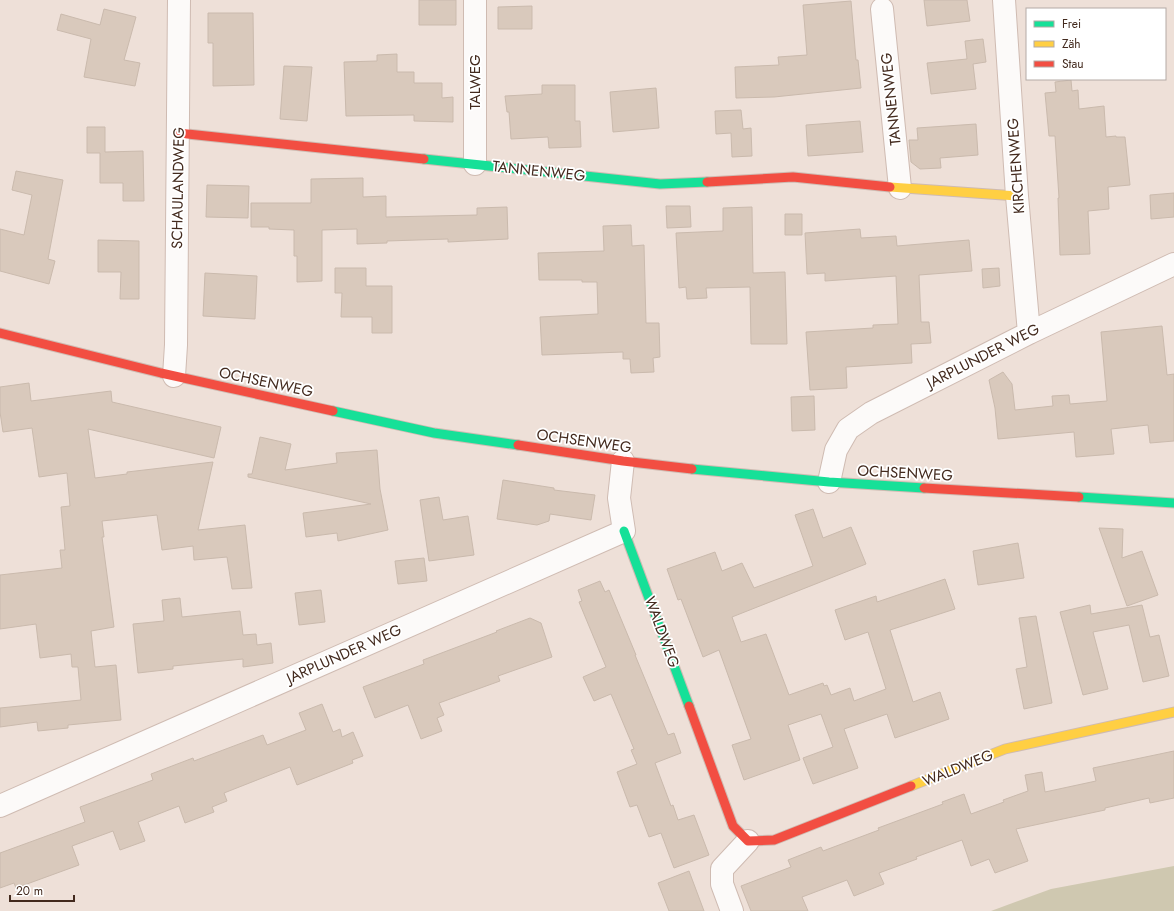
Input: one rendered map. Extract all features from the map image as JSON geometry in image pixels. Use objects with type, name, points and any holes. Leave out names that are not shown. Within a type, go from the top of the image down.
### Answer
[{"type":"street","name":"SCHAULANDWEG","points":[[174,376],[176,344],[179,0]]},
{"type":"street","name":"TALWEG","points":[[475,0],[475,164]]},
{"type":"street","name":"KIRCHENWEG","points":[[1004,0],[1017,196],[1029,332]]},
{"type":"street","name":"TANNENWEG","points":[[882,9],[900,188]]},
{"type":"street","name":"TANNENWEG","points":[[178,133],[660,184],[793,177],[900,188],[1017,196]]},
{"type":"street","name":"JARPLUNDER WEG","points":[[829,482],[836,450],[848,429],[871,413],[1029,332],[1174,264]]},
{"type":"street","name":"OCHSENWEG","points":[[0,333],[174,376],[434,433],[623,461],[697,470],[829,482],[1174,503]]},
{"type":"street","points":[[623,461],[619,498],[624,531]]},
{"type":"street","name":"JARPLUNDER WEG","points":[[0,806],[624,531]]},
{"type":"street","name":"WALDWEG","points":[[624,531],[733,826],[748,841],[774,840],[1005,749],[1174,712]]},
{"type":"street","points":[[732,911],[722,884],[722,869],[748,841]]},
{"type":"shaded area","points":[[1174,866],[1174,911],[991,911],[1051,889]]},
{"type":"building","points":[[419,0],[456,0],[456,25],[419,25]]},
{"type":"building","points":[[924,0],[967,0],[970,21],[927,26]]},
{"type":"building","points":[[851,1],[856,60],[858,60],[861,88],[774,97],[736,98],[735,67],[779,65],[778,57],[807,55],[803,5]]},
{"type":"building","points":[[532,6],[532,29],[498,29],[498,7]]},
{"type":"building","points":[[104,9],[136,17],[124,60],[140,63],[135,86],[84,77],[91,39],[57,30],[61,14],[100,25]]},
{"type":"building","points":[[208,13],[253,13],[254,85],[213,86],[213,43],[208,43]]},
{"type":"building","points":[[983,39],[986,62],[973,64],[976,89],[931,94],[927,63],[967,59],[965,41]]},
{"type":"building","points":[[397,54],[397,72],[414,72],[414,83],[442,83],[442,98],[453,97],[453,122],[414,121],[414,115],[346,116],[344,62],[377,61],[377,55]]},
{"type":"building","points":[[284,66],[312,67],[307,121],[280,119]]},
{"type":"building","points":[[1071,80],[1072,91],[1078,90],[1079,109],[1104,106],[1106,137],[1125,137],[1130,185],[1108,187],[1109,209],[1088,211],[1090,254],[1060,255],[1059,198],[1055,136],[1049,136],[1045,93],[1056,92],[1055,82]]},
{"type":"building","points":[[542,85],[575,85],[575,121],[580,121],[581,147],[549,148],[548,137],[511,139],[509,112],[507,112],[505,96],[542,94]]},
{"type":"building","points":[[656,88],[659,128],[613,132],[610,92]]},
{"type":"building","points":[[741,110],[743,129],[751,128],[752,156],[732,157],[731,133],[716,134],[715,111]]},
{"type":"building","points":[[860,121],[863,152],[808,156],[806,125]]},
{"type":"building","points":[[976,124],[978,155],[940,158],[941,168],[920,169],[911,162],[909,140],[918,140],[917,128]]},
{"type":"building","points":[[87,127],[105,127],[105,152],[143,151],[144,201],[123,201],[123,183],[100,183],[100,153],[87,153]]},
{"type":"building","points":[[16,171],[63,180],[48,259],[55,261],[49,284],[0,271],[0,229],[24,235],[32,195],[12,190]]},
{"type":"building","points":[[363,178],[363,197],[386,196],[386,217],[477,215],[477,208],[507,207],[508,239],[448,242],[448,239],[387,241],[387,243],[357,244],[357,229],[322,230],[322,281],[297,282],[297,256],[294,256],[294,230],[269,229],[269,227],[251,227],[251,203],[311,203],[311,179]]},
{"type":"building","points":[[207,185],[249,186],[248,218],[206,217]]},
{"type":"building","points":[[1174,193],[1174,217],[1151,219],[1150,195]]},
{"type":"building","points":[[666,206],[690,206],[691,227],[667,228]]},
{"type":"building","points":[[752,207],[753,273],[785,272],[787,344],[751,344],[750,287],[706,288],[707,298],[687,299],[686,287],[679,288],[676,233],[723,231],[723,208]]},
{"type":"building","points":[[785,214],[802,214],[802,235],[785,235]]},
{"type":"building","points":[[631,225],[632,246],[644,245],[646,323],[659,323],[660,357],[653,358],[654,372],[631,373],[630,359],[623,359],[623,352],[542,355],[540,317],[598,314],[597,282],[582,282],[582,280],[539,280],[538,253],[604,251],[603,226]]},
{"type":"building","points":[[860,229],[861,238],[896,236],[897,246],[969,240],[972,271],[919,275],[921,322],[929,322],[931,343],[911,344],[912,363],[846,367],[847,388],[810,390],[806,332],[873,328],[873,325],[898,324],[896,276],[825,281],[825,273],[807,274],[805,233]]},
{"type":"building","points":[[98,240],[139,241],[139,299],[120,299],[121,272],[98,272]]},
{"type":"building","points":[[335,268],[366,268],[366,286],[392,286],[392,333],[372,333],[372,317],[341,317],[342,293],[335,293]]},
{"type":"building","points":[[999,268],[1000,286],[983,288],[982,269]]},
{"type":"building","points":[[205,273],[257,276],[255,319],[203,316]]},
{"type":"building","points":[[1162,326],[1167,375],[1174,374],[1174,441],[1150,443],[1148,425],[1111,429],[1114,454],[1076,457],[1074,432],[998,439],[995,408],[989,380],[1003,372],[1012,384],[1015,410],[1053,406],[1052,396],[1069,395],[1070,404],[1107,401],[1101,332]]},
{"type":"building","points":[[29,383],[31,401],[111,391],[112,402],[221,427],[214,458],[88,429],[95,478],[127,474],[127,472],[213,462],[198,530],[245,525],[252,588],[232,589],[227,557],[194,560],[193,546],[162,550],[157,515],[102,521],[104,537],[102,537],[114,627],[91,631],[95,667],[116,665],[121,720],[68,725],[68,728],[38,731],[37,722],[0,727],[0,708],[81,700],[78,667],[72,667],[71,654],[40,658],[36,624],[0,629],[0,575],[62,568],[60,550],[65,550],[61,507],[70,506],[67,473],[39,477],[32,428],[3,432],[0,412],[0,387]]},
{"type":"building","points":[[814,396],[815,430],[792,431],[791,397]]},
{"type":"building","points":[[260,437],[291,444],[285,470],[337,463],[336,453],[377,450],[380,489],[388,530],[338,541],[337,533],[306,537],[303,513],[371,504],[248,477],[248,474],[252,474]]},
{"type":"building","points":[[503,480],[554,488],[554,490],[595,495],[591,520],[550,514],[549,521],[537,525],[497,519]]},
{"type":"building","points":[[439,497],[443,520],[468,516],[474,555],[429,561],[420,500]]},
{"type":"building","points":[[813,509],[823,538],[851,527],[866,564],[732,617],[741,642],[766,634],[789,695],[823,683],[824,686],[827,685],[831,695],[850,688],[854,701],[886,689],[868,632],[845,640],[835,610],[876,596],[877,602],[945,579],[955,609],[890,630],[913,702],[940,692],[949,719],[895,738],[887,714],[844,729],[858,768],[813,784],[803,758],[833,747],[821,714],[788,725],[800,760],[744,780],[732,745],[751,739],[719,650],[703,657],[681,599],[678,600],[667,569],[715,552],[722,571],[742,563],[754,588],[813,566],[795,515]]},
{"type":"building","points":[[1099,528],[1123,529],[1122,558],[1142,551],[1158,595],[1127,606]]},
{"type":"building","points":[[1018,543],[1024,578],[978,585],[973,551]]},
{"type":"building","points":[[424,558],[427,581],[398,584],[395,561]]},
{"type":"building","points":[[600,581],[605,592],[609,590],[668,735],[674,733],[681,753],[655,763],[671,806],[673,805],[678,820],[694,815],[709,855],[674,868],[661,833],[649,837],[637,805],[630,807],[617,772],[637,764],[631,750],[634,749],[611,694],[594,701],[583,677],[606,667],[579,602],[582,601],[578,590]]},
{"type":"building","points":[[321,590],[325,622],[299,625],[295,593]]},
{"type":"building","points":[[180,598],[182,617],[240,611],[243,635],[256,634],[257,645],[271,643],[273,663],[243,667],[243,659],[173,666],[173,669],[138,673],[133,624],[164,621],[162,600]]},
{"type":"building","points":[[1090,605],[1091,614],[1142,605],[1150,637],[1159,635],[1169,676],[1143,682],[1129,625],[1093,632],[1108,689],[1083,695],[1060,612]]},
{"type":"building","points":[[1036,616],[1052,703],[1024,709],[1016,669],[1027,667],[1019,618]]},
{"type":"building","points":[[530,618],[541,623],[552,657],[498,676],[500,681],[439,703],[444,715],[437,718],[442,731],[421,739],[408,705],[375,718],[363,687],[424,664],[423,660]]},
{"type":"building","points":[[322,704],[333,732],[340,729],[342,737],[353,732],[363,756],[352,760],[353,763],[297,785],[290,767],[224,793],[227,801],[212,807],[214,812],[185,823],[179,806],[138,822],[145,841],[120,850],[113,831],[72,846],[79,865],[16,888],[14,883],[0,888],[0,853],[85,822],[80,807],[153,780],[151,774],[193,758],[194,761],[263,735],[267,745],[306,730],[299,713]]},
{"type":"building","points":[[1174,751],[1174,798],[1150,803],[1149,798],[1105,808],[1105,810],[1016,829],[1028,861],[995,873],[989,859],[971,866],[962,840],[879,873],[884,884],[854,896],[847,880],[802,897],[808,911],[751,911],[741,886],[791,867],[788,860],[821,847],[823,851],[879,830],[878,828],[943,804],[942,802],[964,794],[971,814],[1004,802],[1003,800],[1028,791],[1025,775],[1042,772],[1045,792],[1096,781],[1093,768]]},
{"type":"building","points":[[689,871],[704,911],[669,911],[658,883]]},
{"type":"traffic: fast","points":[[424,159],[660,184],[707,182]]},
{"type":"traffic: fast","points":[[333,411],[434,433],[518,445]]},
{"type":"traffic: fast","points":[[692,469],[829,482],[924,488]]},
{"type":"traffic: fast","points":[[1079,497],[1174,503]]},
{"type":"traffic: fast","points":[[624,531],[689,706]]},
{"type":"traffic: slow","points":[[890,187],[1017,196]]},
{"type":"traffic: slow","points":[[911,786],[1005,749],[1174,712]]},
{"type":"traffic: jam","points":[[178,133],[424,159]]},
{"type":"traffic: jam","points":[[707,182],[793,177],[890,187]]},
{"type":"traffic: jam","points":[[0,333],[161,373],[333,411]]},
{"type":"traffic: jam","points":[[518,445],[623,461],[692,469]]},
{"type":"traffic: jam","points":[[924,488],[1079,497]]},
{"type":"traffic: jam","points":[[689,706],[733,826],[748,841],[774,840],[911,786]]}]
